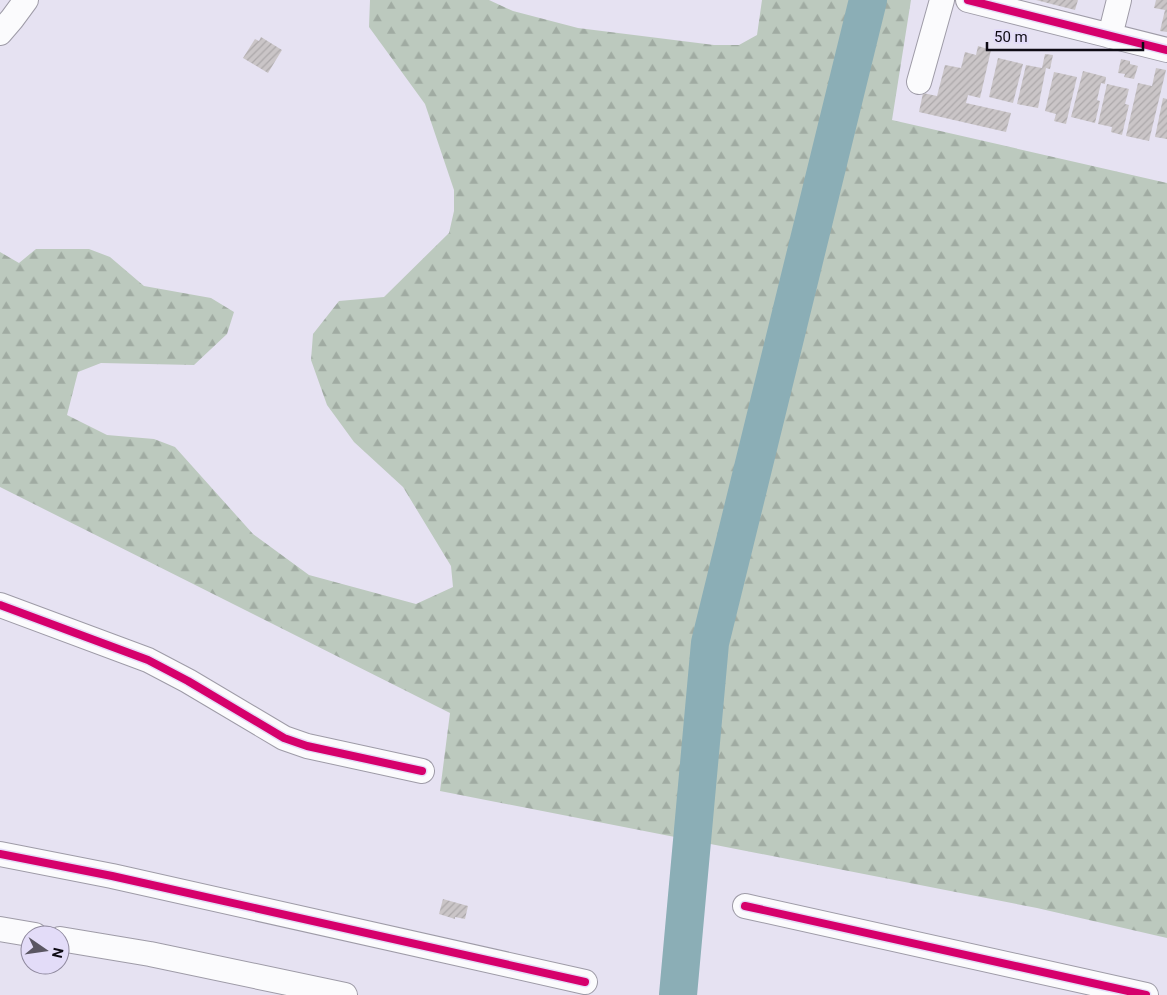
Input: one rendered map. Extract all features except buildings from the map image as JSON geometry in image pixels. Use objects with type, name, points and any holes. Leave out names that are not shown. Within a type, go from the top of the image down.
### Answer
[{"type":"street","points":[[0,33],[26,0]]},
{"type":"street","points":[[918,82],[942,0]]},
{"type":"street","points":[[968,0],[1167,50]]},
{"type":"street","points":[[1110,36],[1119,0]]},
{"type":"street","points":[[0,605],[148,660],[188,681],[284,738],[307,746],[422,771]]},
{"type":"street","points":[[0,854],[112,876],[585,982]]},
{"type":"street","points":[[745,906],[1146,995]]},
{"type":"street","points":[[0,929],[20,932]]},
{"type":"street","points":[[70,941],[150,954],[345,995]]},
{"type":"green space","points":[[370,0],[489,0],[513,11],[578,28],[714,45],[739,45],[757,35],[762,0],[911,0],[892,120],[1167,183],[1167,938],[1037,908],[440,791],[450,713],[0,487],[0,252],[19,263],[36,249],[89,249],[110,257],[144,286],[211,298],[234,312],[227,334],[194,365],[101,363],[78,372],[67,415],[107,435],[154,439],[175,447],[253,534],[309,575],[416,604],[453,587],[451,566],[403,487],[354,442],[327,405],[311,360],[313,334],[339,301],[384,297],[449,233],[454,211],[454,190],[425,104],[369,27]]},
{"type":"waterway","points":[[678,995],[710,643],[868,0]]},
{"type":"cycle path","points":[[968,0],[1167,50]]},
{"type":"cycle path","points":[[0,605],[148,660],[188,681],[284,738],[307,746],[422,771]]},
{"type":"cycle path","points":[[0,854],[112,876],[585,982]]},
{"type":"cycle path","points":[[745,906],[1146,995]]}]
